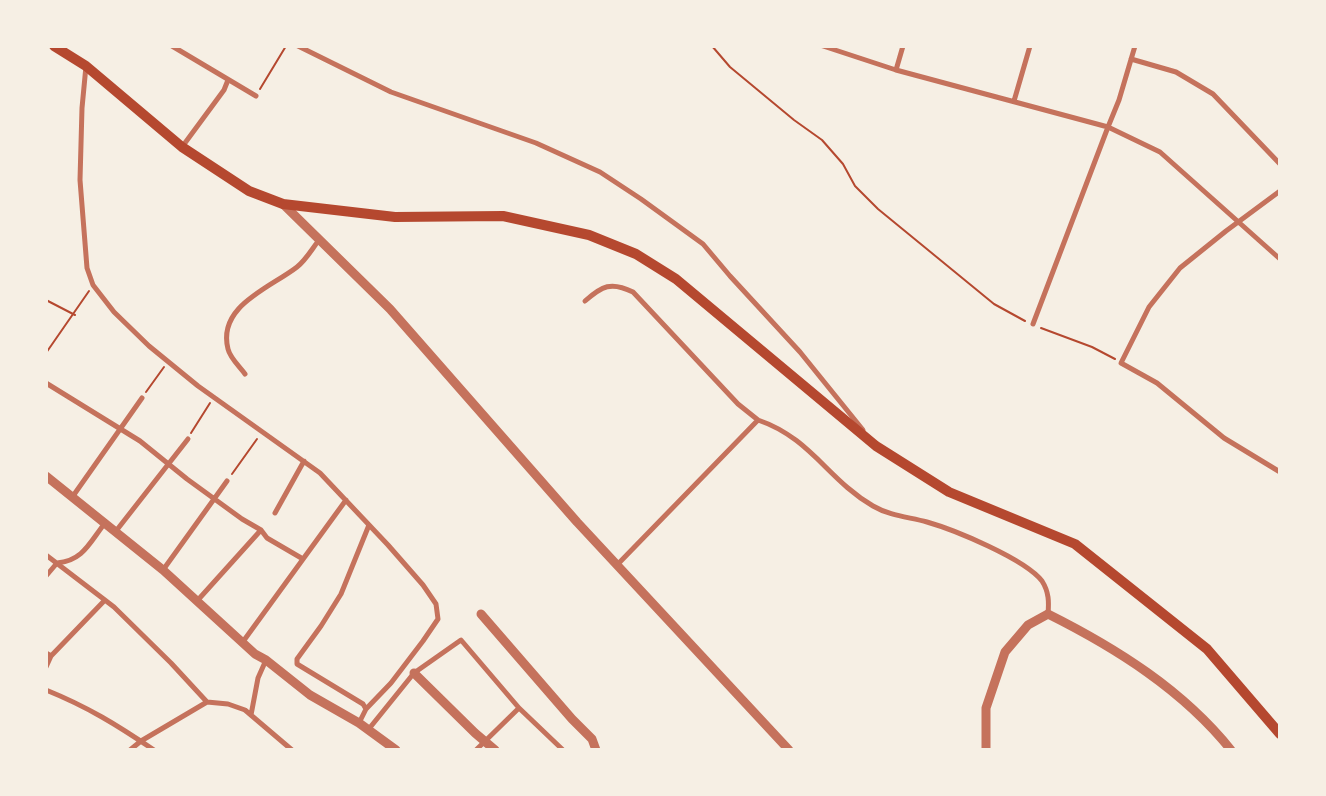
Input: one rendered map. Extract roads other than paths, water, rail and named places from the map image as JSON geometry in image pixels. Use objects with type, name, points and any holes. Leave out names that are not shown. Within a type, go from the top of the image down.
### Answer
[{"type":"main road","points":[[54,46],[86,66],[182,147],[249,191],[283,204],[395,217],[503,216],[589,235],[636,254],[676,280],[876,446],[949,492],[1075,544],[1207,649],[1280,734]]},
{"type":"street","points":[[172,46],[256,96]]},
{"type":"street","points":[[298,46],[391,92],[536,143],[600,172],[641,199],[704,244],[730,276],[800,352],[876,446]]},
{"type":"street","points":[[822,46],[896,70],[1108,127],[1160,152],[1280,258]]},
{"type":"street","points":[[896,70],[903,46]]},
{"type":"street","points":[[1014,101],[1030,46]]},
{"type":"street","points":[[1033,324],[1119,100],[1134,46]]},
{"type":"street","points":[[1131,58],[1176,72],[1213,94],[1280,164]]},
{"type":"street","points":[[86,66],[82,108],[80,180],[87,268],[92,284],[114,312],[168,361],[214,397],[320,473],[423,585],[436,604],[438,619],[391,683],[366,709],[359,723]]},
{"type":"street","points":[[182,147],[224,90],[228,80]]},
{"type":"street","points":[[1280,192],[1239,220],[1180,268],[1149,307],[1121,362],[1157,383],[1224,438],[1280,472]]},
{"type":"street","points":[[283,204],[390,309],[478,411],[616,565],[789,750]]},
{"type":"street","points":[[245,374],[228,351],[226,331],[234,314],[263,289],[298,266],[319,240]]},
{"type":"street","points":[[585,301],[605,287],[619,285],[633,292],[738,404],[758,420],[777,427],[796,439],[845,486],[873,506],[891,514],[927,522],[1009,556],[1042,581],[1049,598],[1048,614]]},
{"type":"street","points":[[46,383],[140,440],[168,465],[261,530],[267,538],[303,559]]},
{"type":"street","points":[[73,496],[142,398]]},
{"type":"street","points":[[616,565],[758,420]]},
{"type":"street","points":[[116,531],[188,438]]},
{"type":"street","points":[[275,514],[304,461]]},
{"type":"street","points":[[46,476],[163,570],[241,643],[310,695],[359,723],[396,750]]},
{"type":"street","points":[[163,570],[227,481]]},
{"type":"street","points":[[241,643],[346,500]]},
{"type":"street","points":[[46,576],[57,563],[70,562],[79,557],[105,523]]},
{"type":"street","points":[[366,709],[364,704],[297,664],[296,659],[321,626],[341,594],[369,525]]},
{"type":"street","points":[[198,601],[261,530]]},
{"type":"street","points":[[46,555],[106,600],[171,663],[207,702]]},
{"type":"street","points":[[46,667],[49,655],[106,600]]},
{"type":"street","points":[[480,614],[572,719],[592,739],[596,750]]},
{"type":"street","points":[[986,750],[986,708],[1005,652],[1028,625],[1048,614]]},
{"type":"street","points":[[1048,614],[1083,632],[1151,674],[1212,726],[1231,750]]},
{"type":"street","points":[[368,730],[414,673],[461,640],[518,708],[564,750]]},
{"type":"street","points":[[251,715],[258,678],[266,660]]},
{"type":"street","points":[[414,673],[495,750]]},
{"type":"street","points":[[46,690],[115,722],[154,750]]},
{"type":"street","points":[[130,750],[141,740],[207,702],[228,704],[245,710],[292,750]]},
{"type":"street","points":[[476,750],[518,708]]}]
